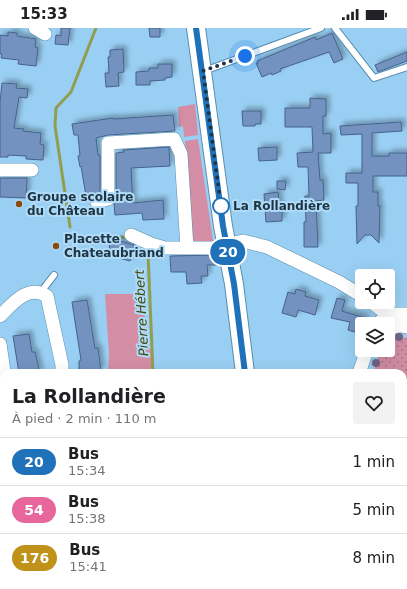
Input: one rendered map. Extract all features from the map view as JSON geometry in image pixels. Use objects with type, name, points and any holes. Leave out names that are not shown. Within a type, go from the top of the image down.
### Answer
[{"type":"main road","points":[[196,28],[226,245],[234,284],[245,369]]},
{"type":"street","points":[[97,202],[108,199],[108,143],[174,139],[181,154],[187,248]]},
{"type":"street","points":[[0,170],[32,170]]},
{"type":"street","points":[[131,235],[151,244],[165,248],[211,248],[243,241],[267,247],[355,292]]},
{"type":"street","points":[[0,316],[22,295],[36,291],[47,296],[62,369]]},
{"type":"street","points":[[392,317],[407,314]]},
{"type":"street","points":[[395,326],[407,327]]},
{"type":"street","points":[[0,344],[4,369]]},
{"type":"street","points":[[360,369],[365,357]]},
{"type":"lane","points":[[299,28],[301,35]]},
{"type":"lane","points":[[203,71],[321,28]]},
{"type":"lane","points":[[335,28],[374,78],[407,67]]},
{"type":"lane","points":[[41,292],[54,275]]},
{"type":"shaded area","points":[[195,104],[198,135],[184,137],[183,126],[179,127],[178,107]]},
{"type":"shaded area","points":[[198,139],[213,241],[197,243],[192,239],[185,141]]},
{"type":"shaded area","points":[[105,294],[141,294],[153,369],[108,369],[109,354]]},
{"type":"shaded area","points":[[395,338],[407,338],[407,369],[374,369],[378,358],[395,357]]},
{"type":"building","points":[[61,28],[70,28],[68,45],[55,44],[56,35],[61,36]]},
{"type":"building","points":[[149,28],[160,28],[160,37],[150,37]]},
{"type":"building","points":[[8,32],[17,33],[17,36],[36,39],[35,47],[38,48],[36,66],[18,64],[19,60],[1,58],[0,35],[8,36]]},
{"type":"building","points":[[332,33],[343,59],[334,63],[329,52],[280,69],[281,71],[272,75],[271,73],[262,77],[256,63],[258,63],[257,61],[315,37],[316,40]]},
{"type":"building","points":[[123,49],[124,72],[118,73],[119,86],[106,87],[105,73],[109,73],[108,57],[110,57],[110,50]]},
{"type":"building","points":[[407,52],[407,61],[378,72],[375,65]]},
{"type":"building","points":[[158,64],[172,64],[172,77],[165,78],[165,80],[150,81],[150,85],[136,85],[136,72],[149,71],[149,68],[158,68]]},
{"type":"building","points":[[2,83],[17,84],[16,88],[28,89],[27,98],[19,97],[14,128],[24,129],[23,131],[41,133],[40,144],[44,145],[43,160],[26,159],[26,156],[8,155],[8,157],[0,157],[0,102]]},
{"type":"building","points":[[310,98],[326,99],[326,116],[323,116],[323,134],[331,133],[331,153],[318,153],[320,180],[323,180],[324,200],[316,201],[318,247],[304,247],[304,222],[306,222],[305,196],[309,196],[308,167],[298,167],[297,153],[313,152],[312,127],[285,127],[285,108],[310,108]]},
{"type":"building","points":[[242,111],[261,111],[261,124],[255,124],[255,126],[243,126]]},
{"type":"building","points":[[173,115],[175,131],[108,135],[96,138],[98,155],[100,155],[100,193],[86,196],[78,156],[80,156],[78,135],[74,135],[72,124],[113,118]]},
{"type":"building","points":[[401,122],[402,131],[372,133],[372,156],[389,156],[389,153],[407,153],[407,176],[373,176],[373,192],[378,192],[378,206],[380,206],[379,243],[371,235],[365,235],[357,244],[356,206],[358,206],[358,183],[346,183],[346,173],[362,173],[362,134],[341,135],[340,126]]},
{"type":"building","points":[[169,147],[170,166],[131,168],[133,203],[163,200],[164,219],[143,220],[142,213],[115,215],[116,153],[124,152],[123,150]]},
{"type":"building","points":[[277,147],[277,160],[259,161],[258,148]]},
{"type":"building","points":[[0,178],[27,178],[26,198],[0,197]]},
{"type":"building","points":[[277,181],[286,181],[285,190],[277,189]]},
{"type":"building","points":[[278,192],[280,209],[282,209],[282,221],[266,222],[264,194]]},
{"type":"building","points":[[117,240],[134,245],[130,261],[119,258],[120,254],[109,251],[110,241],[116,242]]},
{"type":"building","points":[[217,255],[217,265],[207,265],[208,276],[201,276],[202,283],[187,284],[186,272],[171,272],[170,256]]},
{"type":"building","points":[[296,289],[306,292],[305,296],[319,300],[315,315],[298,310],[296,317],[282,313],[288,292],[295,294]]},
{"type":"building","points":[[337,298],[345,300],[342,311],[362,317],[355,317],[355,332],[348,330],[350,322],[331,318]]},
{"type":"building","points":[[87,300],[95,348],[98,348],[101,369],[79,369],[79,361],[81,360],[72,302]]},
{"type":"building","points":[[29,334],[32,352],[35,352],[39,369],[18,369],[13,336]]},
{"type":"waterway","name":"Pierre Hébert","points":[[70,227],[55,126],[56,108],[71,92],[96,28]]},
{"type":"waterway","name":"Pierre Hébert","points":[[70,235],[84,238],[124,237],[128,239]]},
{"type":"waterway","name":"Pierre Hébert","points":[[148,253],[153,369]]},
{"type":"bus line","name":"20","points":[[196,28],[223,226],[234,284],[244,369]]},
{"type":"place","name":"Groupe scolaire du Château","points":[[19,204]]},
{"type":"place","name":"La Rollandière","points":[[221,206]]},
{"type":"place","name":"Placette Chateaubriand","points":[[56,246]]},
{"type":"route","points":[[221,206],[203,71],[245,56]]}]
